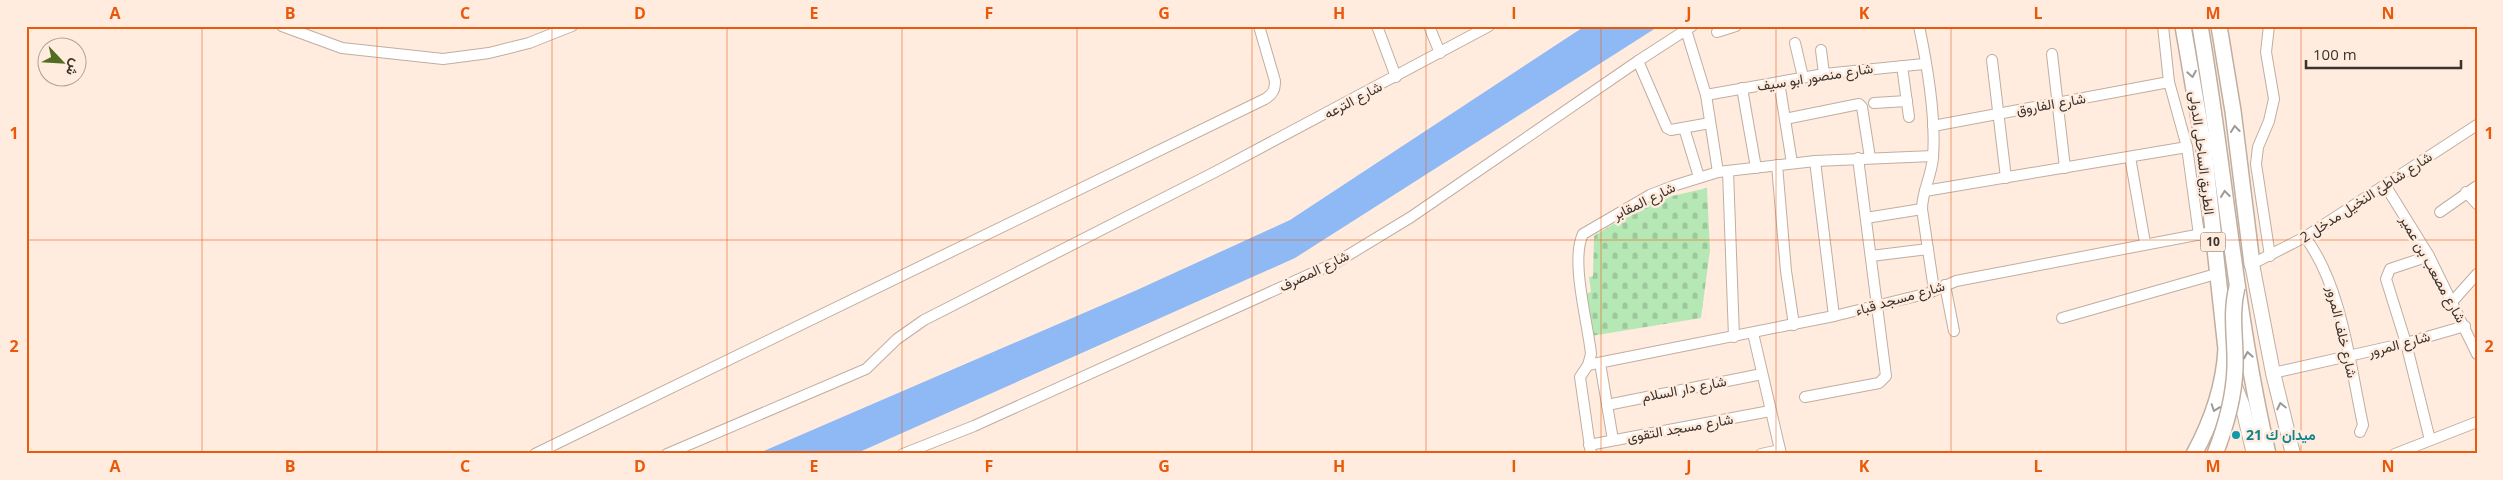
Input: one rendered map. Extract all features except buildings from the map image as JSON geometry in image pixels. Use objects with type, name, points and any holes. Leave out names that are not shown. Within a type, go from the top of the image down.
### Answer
[{"type":"highway","name":"الطريق الساحلى الدولى","points":[[2183,26],[2204,148],[2205,233],[2216,274],[2226,349],[2225,367],[2214,412],[2194,454]]},
{"type":"highway","points":[[2200,26],[2218,134],[2237,287],[2249,364],[2268,454]]},
{"type":"highway","points":[[2219,26],[2233,111],[2252,264]]},
{"type":"highway","points":[[2215,454],[2228,416],[2233,391],[2235,367],[2232,317],[2237,287]]},
{"type":"main road","points":[[2252,264],[2293,454]]},
{"type":"main road","name":"10","points":[[2225,367],[2240,397],[2254,454]]},
{"type":"street","points":[[282,26],[342,48],[443,59],[489,52],[529,43],[572,26]]},
{"type":"street","points":[[535,454],[1272,95],[1275,81],[1259,26]]},
{"type":"street","points":[[1377,26],[1396,77]]},
{"type":"street","points":[[1429,26],[1440,54]]},
{"type":"street","name":"شارع الترعه","points":[[667,454],[866,369],[897,339],[924,320],[1215,172],[1440,54],[1489,26]]},
{"type":"street","points":[[1717,32],[1736,26]]},
{"type":"street","points":[[1919,26],[1933,126],[1931,176],[1925,191],[1922,209],[1934,290]]},
{"type":"street","points":[[2163,26],[2169,82],[2187,147],[2205,233]]},
{"type":"street","points":[[2270,256],[2256,164],[2258,147],[2269,121],[2274,99],[2266,52],[2271,27]]},
{"type":"street","points":[[1689,28],[1723,172],[1734,336]]},
{"type":"street","name":"شارع المصرف","points":[[902,454],[974,426],[1337,262],[1411,217],[1689,28]]},
{"type":"street","points":[[1795,43],[1803,77]]},
{"type":"street","points":[[1822,50],[1824,74]]},
{"type":"street","points":[[2052,54],[2065,168]]},
{"type":"street","points":[[1992,60],[2006,178]]},
{"type":"street","points":[[1638,61],[1667,128],[1670,130],[1710,123]]},
{"type":"street","name":"شارع منصور ابو سيف","points":[[1706,96],[1803,77],[1924,64]]},
{"type":"street","points":[[1902,66],[1910,117]]},
{"type":"street","points":[[1779,82],[1792,164]]},
{"type":"street","name":"شارع الفاروق","points":[[1933,126],[2169,82]]},
{"type":"street","points":[[1742,88],[1756,168]]},
{"type":"street","points":[[1874,102],[1907,101]]},
{"type":"street","points":[[1785,119],[1861,105],[1870,158]]},
{"type":"street","name":"شارع شاطئ النخيل مدخل 2","points":[[2252,264],[2305,237],[2477,125]]},
{"type":"street","points":[[1684,128],[1699,177]]},
{"type":"street","points":[[1925,191],[2187,147]]},
{"type":"street","name":"شارع المقابر","points":[[1590,449],[1580,376],[1588,365],[1592,354],[1580,276],[1578,246],[1583,234],[1650,195],[1699,177],[1723,172],[1815,161],[1933,156]]},
{"type":"street","points":[[2130,157],[2145,243]]},
{"type":"street","points":[[1805,397],[1879,383],[1884,379],[1877,306],[1858,158]]},
{"type":"street","points":[[1815,161],[1834,316]]},
{"type":"street","points":[[1776,165],[1785,262],[1794,324]]},
{"type":"street","name":"شارع مصعب بن عمير","points":[[2385,185],[2429,256],[2452,302],[2470,331],[2477,354]]},
{"type":"street","points":[[2440,212],[2477,186]]},
{"type":"street","points":[[2466,192],[2477,204]]},
{"type":"street","points":[[1866,218],[1922,209]]},
{"type":"street","name":"شارع مسجد قباء","points":[[1588,365],[1834,316],[1877,306],[1934,290],[1945,285],[2145,243],[2205,233]]},
{"type":"street","name":"شارع خلف المرور","points":[[2305,237],[2324,266],[2331,283],[2363,425],[2360,432]]},
{"type":"street","points":[[1871,256],[1928,248]]},
{"type":"street","points":[[2429,256],[2390,269],[2386,279],[2406,343],[2430,440]]},
{"type":"street","points":[[2062,318],[2216,274]]},
{"type":"street","points":[[2452,302],[2477,274]]},
{"type":"street","points":[[1945,285],[1954,331]]},
{"type":"street","name":"شارع المرور","points":[[2274,373],[2348,358],[2406,343],[2470,331]]},
{"type":"street","points":[[1753,333],[1780,452],[1761,454]]},
{"type":"street","points":[[1600,363],[1613,440]]},
{"type":"street","name":"شارع دار السلام","points":[[1607,405],[1762,374]]},
{"type":"street","name":"شارع مسجد التقوى","points":[[1590,449],[1613,440],[1770,411]]},
{"type":"street","points":[[2396,454],[2477,422]]},
{"type":"green space","points":[[1707,188],[1710,250],[1701,318],[1591,336],[1585,294],[1591,292],[1589,277],[1593,276],[1594,236],[1650,201]]},
{"type":"water","points":[[1585,26],[1659,26],[1295,258],[855,454],[757,454],[1137,290],[1290,220]]},
{"type":"place","name":"ميدان ك 21","points":[[2236,435]]}]
